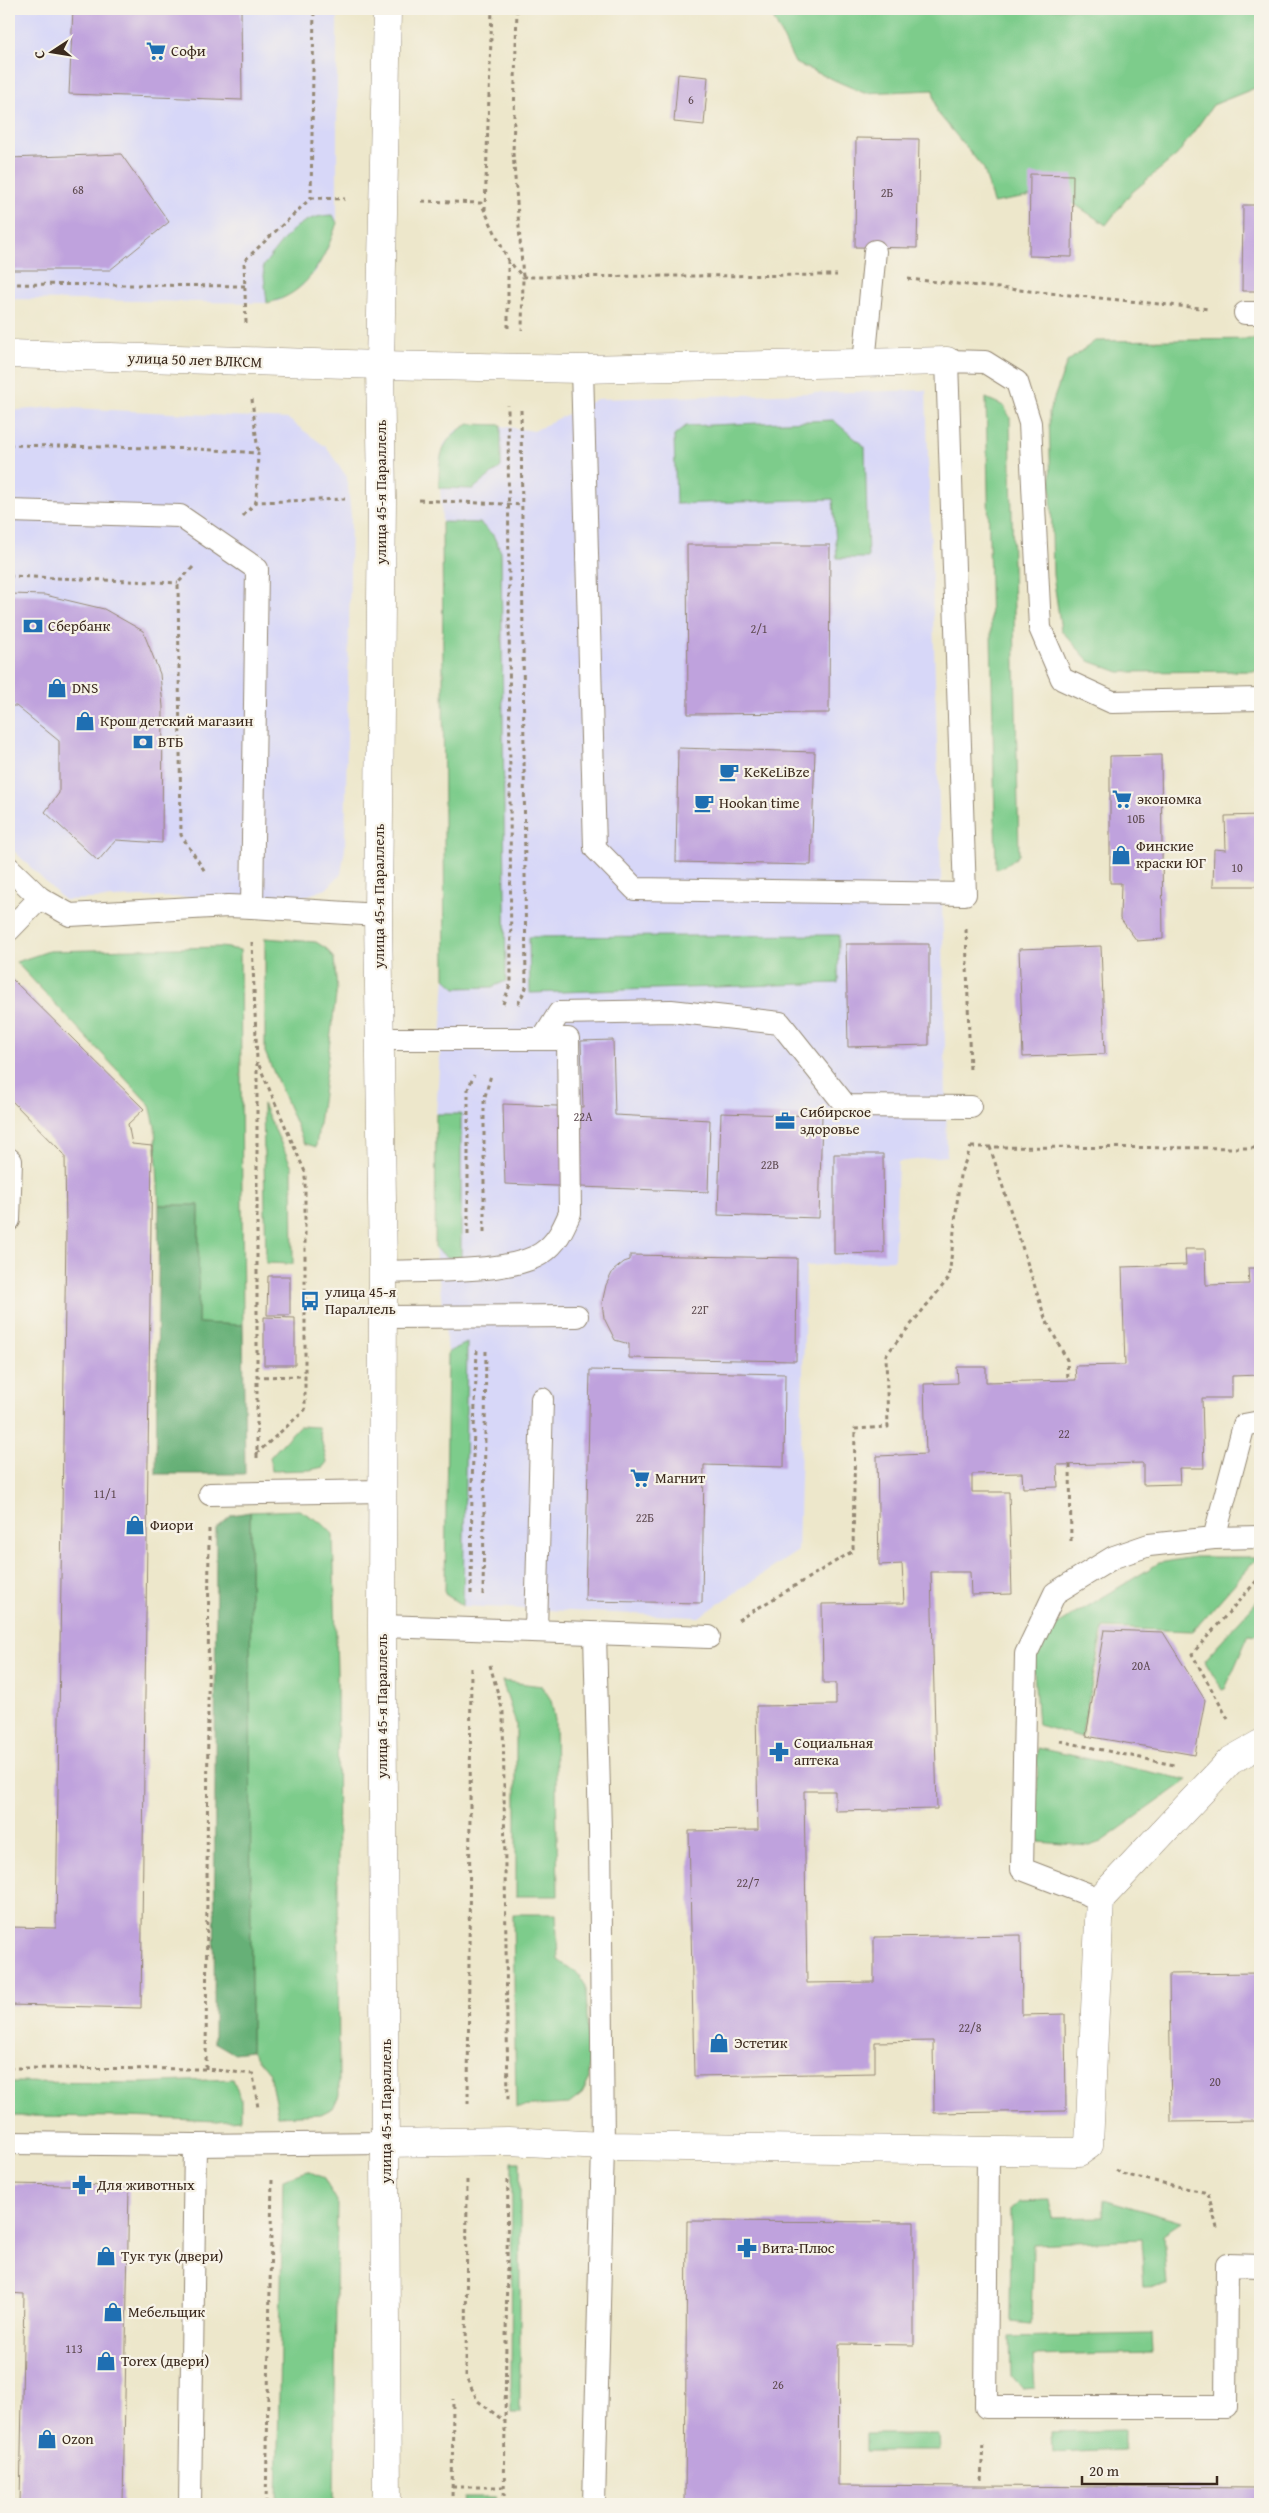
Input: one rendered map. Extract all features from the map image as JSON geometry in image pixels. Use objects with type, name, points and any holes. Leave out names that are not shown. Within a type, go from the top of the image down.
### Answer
[{"type":"main road","name":"улица 45-я Параллель","points":[[387,9],[380,366],[382,498],[378,915],[383,1272],[382,1626],[387,2504]]},
{"type":"main road","name":"улица 50 лет ВЛКСМ","points":[[9,354],[380,366],[582,369],[947,361]]},
{"type":"main road","points":[[386,2143],[508,2141],[603,2146],[1079,2152],[1089,2145],[1100,1899],[1230,1761],[1253,1748]]},
{"type":"lane","points":[[864,362],[875,250]]},
{"type":"lane","points":[[582,369],[595,848],[635,889],[965,894],[947,361],[985,362],[1017,382],[1030,423],[1040,628],[1062,679],[1112,702],[1260,699]]},
{"type":"lane","points":[[9,511],[180,516],[257,569],[252,907]]},
{"type":"lane","points":[[9,868],[40,898],[70,916],[228,906],[378,915]]},
{"type":"lane","points":[[9,930],[40,898]]},
{"type":"lane","points":[[543,1039],[558,1013],[672,1011],[780,1023],[846,1106],[970,1107]]},
{"type":"lane","points":[[380,1039],[568,1039],[570,1213],[560,1236],[543,1253],[529,1261],[485,1267],[383,1272]]},
{"type":"lane","points":[[9,1159],[11,1161],[9,1220]]},
{"type":"lane","points":[[383,1317],[577,1316]]},
{"type":"lane","points":[[536,1631],[542,1399]]},
{"type":"lane","points":[[1214,1538],[1244,1425],[1260,1422]]},
{"type":"lane","points":[[210,1494],[383,1490]]},
{"type":"lane","points":[[1100,1899],[1022,1869],[1026,1654],[1056,1593],[1114,1557],[1140,1548],[1214,1538],[1260,1537]]},
{"type":"lane","points":[[382,1626],[709,1637]]},
{"type":"lane","points":[[594,2504],[603,2146],[600,1831],[595,1634]]},
{"type":"lane","points":[[9,2142],[195,2145],[263,2142],[386,2143]]},
{"type":"lane","points":[[190,2504],[195,2145]]},
{"type":"lane","points":[[988,2152],[986,2407],[1226,2407],[1226,2265],[1260,2266]]},
{"type":"path","points":[[311,198],[314,9]]},
{"type":"path","points":[[485,211],[492,9]]},
{"type":"path","points":[[244,261],[311,198],[481,203],[508,260],[523,277],[872,275],[1253,313]]},
{"type":"path","points":[[9,284],[245,286]]},
{"type":"path","points":[[9,444],[199,449],[258,453],[256,502],[178,583],[181,835],[252,941],[257,1060],[257,1493]]},
{"type":"path","points":[[256,502],[382,498],[523,505]]},
{"type":"path","points":[[9,576],[178,583]]},
{"type":"path","points":[[709,1637],[853,1552],[855,1429],[888,1426],[886,1355],[949,1278],[960,1175],[971,1146],[965,894]]},
{"type":"path","points":[[256,1454],[305,1410],[306,1376],[305,1172],[257,1060]]},
{"type":"path","points":[[971,1146],[1260,1148]]},
{"type":"path","points":[[990,1147],[1044,1318],[1067,1360],[1068,1380]]},
{"type":"path","points":[[256,1377],[306,1376]]},
{"type":"path","points":[[1070,1465],[1071,1584]]},
{"type":"path","points":[[206,2069],[210,1494]]},
{"type":"path","points":[[1253,1748],[1192,1654],[1260,1577]]},
{"type":"path","points":[[1025,1734],[1218,1774]]},
{"type":"path","points":[[9,2068],[206,2069],[253,2074],[263,2142],[272,2176],[266,2504]]},
{"type":"path","points":[[1085,2148],[1122,2174],[1208,2193],[1226,2265]]},
{"type":"path","points":[[452,2504],[453,2399]]},
{"type":"path","points":[[452,2487],[504,2487]]},
{"type":"shaded area","points":[[9,9],[337,9],[337,223],[328,248],[316,271],[301,287],[279,301],[267,303],[9,299]]},
{"type":"shaded area","points":[[926,390],[943,936],[947,1156],[898,1162],[894,1260],[806,1266],[798,1551],[699,1617],[463,1606],[445,1594],[448,1352],[435,1248],[436,1114],[445,978],[442,522],[439,463],[444,444],[455,431],[469,424],[488,424],[534,431],[597,399]]},
{"type":"shaded area","points":[[53,407],[288,419],[326,447],[347,477],[351,515],[345,849],[341,874],[326,889],[300,898],[140,897],[64,900],[9,846],[9,411]]},
{"type":"green space","points":[[769,9],[1253,9],[1260,16],[1260,86],[1213,105],[1177,155],[1130,194],[1106,225],[1056,192],[993,203],[984,169],[937,112],[933,90],[864,93],[795,63]]},
{"type":"green space","points":[[333,215],[337,223],[327,249],[313,273],[294,292],[281,299],[267,303],[263,266],[285,238],[300,224],[320,216]]},
{"type":"green space","points":[[1260,339],[1260,671],[1119,672],[1089,661],[1061,630],[1053,575],[1049,412],[1067,362],[1095,341]]},
{"type":"green space","points":[[986,398],[1004,406],[1010,418],[1019,855],[1010,863],[996,869]]},
{"type":"green space","points":[[833,420],[865,447],[868,558],[837,558],[833,499],[676,504],[674,436],[686,426]]},
{"type":"green space","points":[[469,424],[501,425],[501,467],[473,489],[439,488],[439,467],[446,443],[459,430]]},
{"type":"green space","points":[[442,522],[480,523],[493,535],[501,552],[506,981],[492,987],[456,988],[445,978]]},
{"type":"green space","points":[[839,935],[838,983],[530,993],[529,937]]},
{"type":"green space","points":[[265,938],[316,942],[327,949],[334,959],[337,988],[316,1147],[304,1143],[265,1052]]},
{"type":"green space","points":[[221,947],[240,950],[243,1325],[198,1323],[199,1205],[159,1205],[155,1126],[150,1105],[16,962],[49,951]]},
{"type":"green space","points":[[263,1104],[292,1167],[293,1264],[266,1263]]},
{"type":"green space","points":[[436,1114],[461,1114],[461,1258],[447,1257],[435,1248]]},
{"type":"green space","points":[[159,1205],[199,1205],[198,1323],[243,1325],[245,1474],[156,1474]]},
{"type":"green space","points":[[467,1343],[463,1606],[445,1594],[448,1352]]},
{"type":"green space","points":[[299,1426],[318,1427],[327,1462],[323,1467],[310,1470],[272,1471],[270,1457]]},
{"type":"green space","points":[[299,1510],[322,1523],[333,1534],[337,1672],[339,2095],[333,2108],[321,2114],[278,2116],[269,2073],[251,2051],[250,1512]]},
{"type":"green space","points":[[250,1512],[251,2051],[233,2053],[214,2042],[216,1529],[232,1515]]},
{"type":"green space","points":[[1194,1557],[1258,1557],[1193,1631],[1103,1628],[1081,1737],[1038,1725],[1033,1658],[1052,1628],[1159,1563]]},
{"type":"green space","points":[[1260,1598],[1260,1635],[1249,1634],[1225,1689],[1222,1690],[1204,1660]]},
{"type":"green space","points":[[502,1681],[542,1686],[551,1700],[555,1720],[558,1896],[516,1896],[516,1724]]},
{"type":"green space","points":[[1037,1748],[1188,1780],[1101,1842],[1089,1846],[1038,1842]]},
{"type":"green space","points":[[513,1914],[556,1914],[558,1960],[578,1974],[586,1986],[589,2080],[582,2094],[569,2104],[516,2107]]},
{"type":"green space","points":[[233,2079],[241,2099],[241,2119],[216,2121],[129,2117],[9,2116],[9,2082],[139,2083]]},
{"type":"green space","points":[[512,2162],[520,2162],[520,2413],[511,2413]]},
{"type":"green space","points":[[308,2171],[324,2178],[337,2201],[334,2504],[277,2504],[283,2179]]},
{"type":"green space","points":[[1104,2199],[1181,2222],[1163,2234],[1167,2286],[1144,2287],[1141,2239],[1033,2244],[1031,2323],[1010,2321],[1011,2211],[1019,2202],[1049,2201],[1052,2218],[1103,2217]]},
{"type":"green space","points":[[1152,2334],[1153,2353],[1033,2356],[1035,2388],[1022,2389],[1011,2376],[1010,2337]]},
{"type":"green space","points":[[1124,2430],[1124,2450],[1053,2453],[1052,2432]]},
{"type":"green space","points":[[866,2434],[939,2434],[940,2451],[866,2451]]},
{"type":"green space","points":[[464,2497],[496,2497],[496,2504],[463,2504]]},
{"type":"building","name":"Софи","points":[[73,9],[241,9],[242,100],[69,94]]},
{"type":"building","points":[[678,74],[708,77],[704,125],[674,122]]},
{"type":"building","points":[[856,138],[919,139],[917,248],[855,247]]},
{"type":"building","points":[[121,154],[169,222],[110,270],[9,270],[9,158]]},
{"type":"building","points":[[1030,174],[1073,175],[1072,257],[1029,256]]},
{"type":"building","points":[[1243,205],[1260,205],[1260,291],[1242,291]]},
{"type":"building","points":[[687,545],[830,545],[829,713],[688,714]]},
{"type":"building","points":[[9,594],[45,595],[104,609],[143,631],[160,674],[163,707],[162,843],[116,840],[98,861],[45,812],[59,793],[59,741],[16,706],[9,706]]},
{"type":"building","points":[[678,748],[815,752],[811,865],[676,862]]},
{"type":"building","points":[[1161,755],[1163,939],[1137,941],[1120,918],[1121,883],[1110,883],[1110,756]]},
{"type":"building","points":[[1260,815],[1260,886],[1213,886],[1214,849],[1226,850],[1225,816]]},
{"type":"building","points":[[846,944],[929,944],[929,1045],[848,1047]]},
{"type":"building","points":[[1101,946],[1105,1054],[1023,1057],[1019,949]]},
{"type":"building","points":[[9,976],[144,1109],[128,1124],[132,1144],[152,1146],[141,2008],[9,2005],[9,1927],[56,1928],[66,1232],[65,1155],[9,1098]]},
{"type":"building","points":[[613,1040],[615,1115],[710,1120],[708,1192],[505,1184],[503,1104],[583,1107],[581,1041]]},
{"type":"building","points":[[721,1113],[822,1116],[819,1218],[718,1215]]},
{"type":"building","points":[[834,1154],[883,1154],[884,1253],[834,1254]]},
{"type":"building","points":[[1185,1249],[1205,1249],[1206,1285],[1249,1284],[1248,1268],[1260,1268],[1260,1375],[1232,1376],[1232,1398],[1202,1398],[1204,1468],[1179,1468],[1180,1484],[1143,1485],[1143,1463],[1057,1465],[1058,1487],[1023,1488],[1022,1473],[972,1474],[972,1492],[1009,1492],[1012,1594],[971,1595],[970,1572],[931,1572],[937,1809],[835,1811],[835,1791],[804,1791],[807,1983],[874,1982],[874,1937],[1021,1935],[1022,2015],[1065,2014],[1066,2111],[934,2113],[933,2041],[875,2042],[875,2073],[694,2076],[689,1831],[758,1830],[756,1706],[836,1705],[836,1683],[823,1683],[822,1604],[904,1603],[902,1564],[879,1565],[877,1456],[926,1454],[924,1384],[958,1383],[957,1367],[986,1367],[986,1382],[1076,1380],[1075,1366],[1125,1365],[1122,1267],[1186,1265]]},
{"type":"building","points":[[630,1255],[797,1258],[796,1361],[629,1358],[629,1344],[615,1340],[604,1318],[602,1303],[606,1285],[613,1271],[624,1262],[630,1260]]},
{"type":"building","points":[[268,1276],[290,1276],[290,1315],[267,1315]]},
{"type":"building","points":[[264,1317],[295,1318],[295,1365],[264,1365]]},
{"type":"building","points":[[590,1370],[785,1374],[784,1467],[704,1465],[702,1603],[585,1601]]},
{"type":"building","points":[[1104,1630],[1163,1632],[1205,1700],[1195,1755],[1086,1736]]},
{"type":"building","points":[[1260,1973],[1260,2121],[1171,2122],[1169,1974]]},
{"type":"building","points":[[9,2184],[129,2186],[123,2504],[20,2504],[24,2294],[9,2293]]},
{"type":"building","points":[[687,2221],[914,2222],[914,2345],[839,2344],[838,2485],[1260,2488],[1260,2504],[685,2504]]},
{"type":"place","name":"Софи","points":[[156,51]]},
{"type":"place","name":"Сбербанк","points":[[33,626]]},
{"type":"place","name":"DNS","points":[[57,688]]},
{"type":"place","name":"Крош детский магазин","points":[[85,721]]},
{"type":"place","name":"ВТБ","points":[[143,742]]},
{"type":"place","name":"KeKeLiBze","points":[[729,772]]},
{"type":"place","name":"экономка","points":[[1122,799]]},
{"type":"place","name":"Hookan time","points":[[704,803]]},
{"type":"place","name":"Финские краски ЮГ","points":[[1121,855]]},
{"type":"place","name":"Сибирское здоровье","points":[[785,1121]]},
{"type":"place","name":"улица 45-я Параллель","points":[[310,1301]]},
{"type":"place","name":"Магнит","points":[[640,1478]]},
{"type":"place","name":"Фиори","points":[[135,1525]]},
{"type":"place","name":"Социальная аптека","points":[[779,1752]]},
{"type":"place","name":"Эстетик","points":[[719,2043]]},
{"type":"place","name":"Для животных","points":[[82,2185]]},
{"type":"place","name":"Вита-Плюс","points":[[747,2248]]},
{"type":"place","name":"Тук тук (двери)","points":[[106,2256]]},
{"type":"place","name":"Мебельщик","points":[[113,2312]]},
{"type":"place","name":"Torex (двери)","points":[[106,2361]]},
{"type":"place","name":"Ozon","points":[[47,2439]]}]
